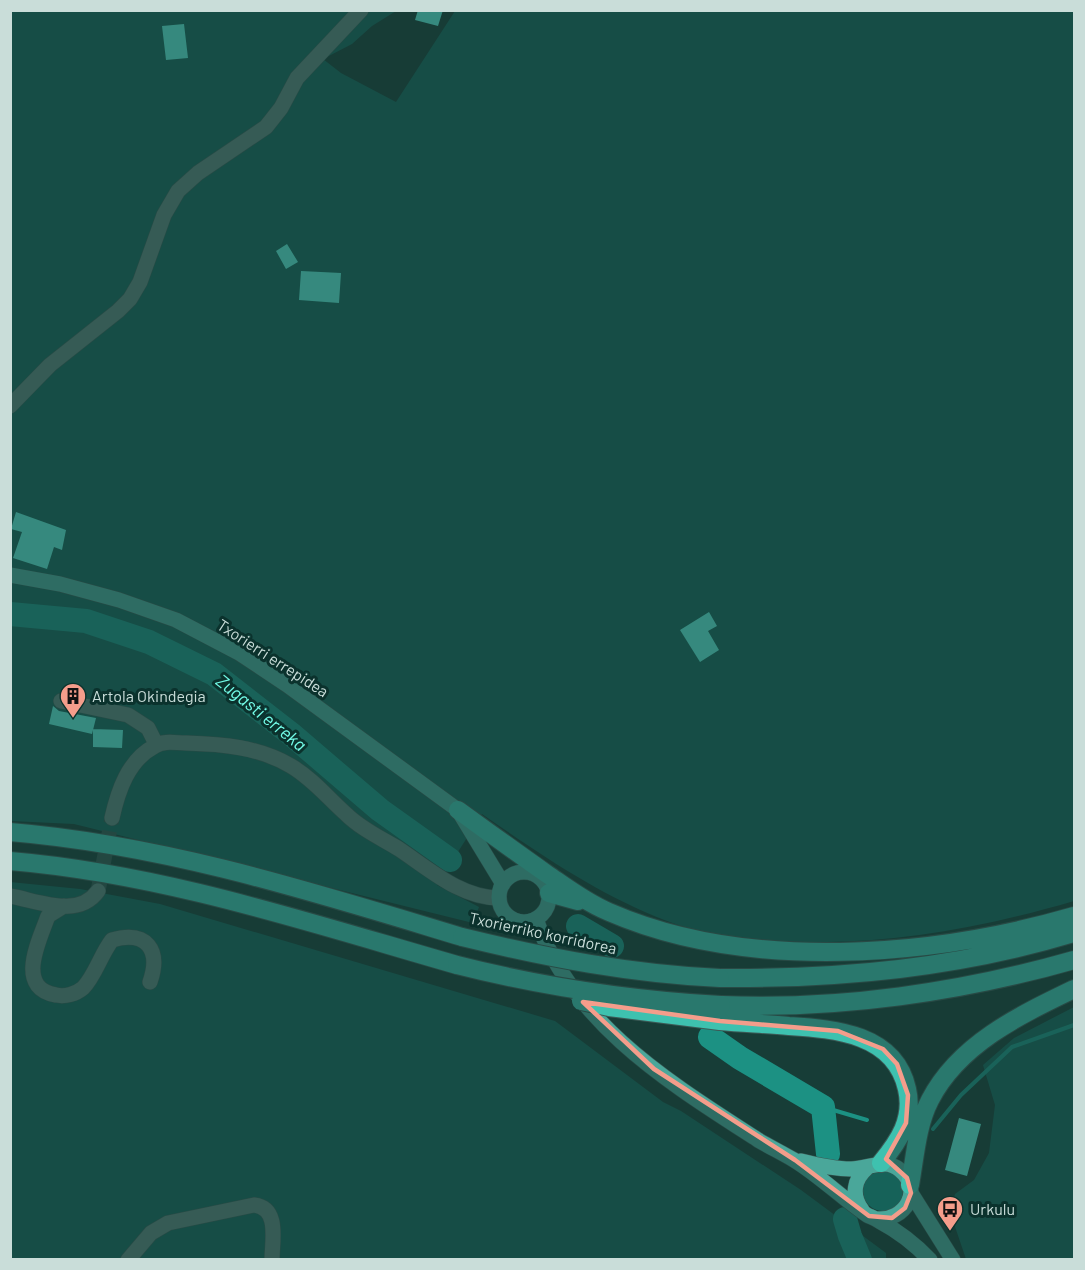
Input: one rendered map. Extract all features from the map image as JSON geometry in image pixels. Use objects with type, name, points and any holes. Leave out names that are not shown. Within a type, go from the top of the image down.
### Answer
[{"type":"highway","points":[[458,810],[595,905]]},
{"type":"highway","name":"Txorierriko korridorea","points":[[10,832],[120,846],[211,864],[462,937],[541,956],[606,968],[682,976],[797,978],[880,972],[999,953],[1074,933]]},
{"type":"highway","points":[[10,861],[115,875],[200,892],[505,977],[540,992],[609,1007],[721,1013],[838,1031],[862,1038],[883,1049],[897,1064],[905,1080],[909,1109],[900,1137],[874,1165]]},
{"type":"highway","points":[[549,893],[595,905],[637,923],[700,940],[730,946],[806,951],[902,948],[1010,932],[1074,916]]},
{"type":"highway","points":[[721,1013],[889,997],[975,984],[1074,960]]},
{"type":"highway","points":[[910,1189],[922,1119],[930,1100],[957,1062],[981,1041],[1011,1021],[1074,989]]},
{"type":"main road","name":"Txorierri errepidea","points":[[10,575],[60,584],[118,600],[176,620],[239,654],[287,685],[458,810]]},
{"type":"main road","points":[[458,810],[498,893],[505,913],[520,922],[537,919],[547,908],[549,893],[543,880],[537,875],[523,872],[512,876],[498,893]]},
{"type":"main road","points":[[484,829],[523,872]]},
{"type":"main road","points":[[537,919],[543,939],[564,975],[595,1017],[617,1039],[683,1089],[760,1141],[795,1160],[863,1211],[911,1243],[930,1260]]},
{"type":"main road","points":[[795,1160],[852,1169],[889,1164],[902,1171],[910,1189],[953,1260]]},
{"type":"main road","points":[[863,1211],[855,1197],[855,1188],[861,1173],[874,1165]]},
{"type":"main road","points":[[877,1219],[892,1218],[899,1214],[905,1208],[910,1189]]},
{"type":"street","points":[[10,406],[50,365],[118,311],[130,298],[144,273],[164,215],[178,191],[198,173],[266,127],[281,108],[297,78],[361,10]]},
{"type":"street","points":[[61,701],[128,715],[148,729],[156,744]]},
{"type":"street","points":[[112,818],[116,798],[124,778],[135,763],[156,744],[170,741],[227,745],[273,756],[309,778],[347,815],[445,880],[481,897],[498,893]]},
{"type":"street","points":[[10,896],[64,906],[88,902],[98,891]]},
{"type":"street","points":[[64,906],[48,916],[34,956],[32,972],[39,986],[55,995],[77,992],[86,983],[112,940],[132,936],[147,942],[152,951],[154,965],[150,982]]},
{"type":"street","points":[[128,1260],[151,1233],[165,1224],[256,1205],[265,1209],[272,1218],[272,1260]]},
{"type":"highlighted area","points":[[583,1002],[720,1021],[838,1031],[883,1049],[897,1064],[908,1095],[906,1123],[886,1159],[907,1178],[911,1193],[905,1208],[892,1218],[869,1216],[795,1160],[654,1069]]},
{"type":"shaded area","points":[[11,11],[396,11],[372,26],[352,44],[323,59],[341,73],[396,102],[455,11],[1074,11],[1074,901],[957,929],[877,940],[796,942],[722,935],[678,925],[642,911],[594,887],[482,814],[437,885],[479,907],[473,923],[74,824],[11,821]]},
{"type":"shaded area","points":[[10,882],[80,889],[160,904],[555,1021],[663,1102],[681,1111],[801,1190],[886,1253],[886,1259],[11,1259]]},
{"type":"shaded area","points":[[1074,1007],[1074,1259],[966,1259],[950,1212],[955,1194],[974,1180],[989,1153],[995,1105],[983,1065],[1014,1038]]},
{"type":"shaded area","points":[[883,1171],[897,1177],[903,1191],[897,1205],[883,1211],[869,1205],[863,1191],[869,1177]]},
{"type":"building","points":[[418,10],[443,10],[438,26],[415,20]]},
{"type":"building","points":[[184,24],[188,58],[166,60],[162,26]]},
{"type":"building","points":[[287,244],[298,262],[286,269],[276,251]]},
{"type":"building","points":[[301,271],[341,273],[339,303],[299,300]]},
{"type":"building","points":[[16,512],[66,530],[62,550],[54,547],[47,569],[13,558],[22,532],[11,529]]},
{"type":"building","points":[[709,612],[717,626],[708,631],[719,650],[700,662],[680,630]]},
{"type":"building","name":"Artola Okindegia","points":[[53,706],[59,711],[96,718],[92,734],[49,724]]},
{"type":"building","points":[[93,729],[123,730],[122,748],[93,747]]},
{"type":"building","points":[[959,1118],[981,1124],[967,1176],[945,1170]]},
{"type":"waterway","name":"Zugasti erreka","points":[[10,614],[86,621],[149,642],[214,674],[291,734],[380,810],[450,860]]},
{"type":"waterway","points":[[578,926],[612,946]]},
{"type":"waterway","points":[[933,1129],[961,1095],[1012,1047],[1074,1025]]},
{"type":"waterway","points":[[710,1037],[740,1058],[823,1107],[828,1154]]},
{"type":"waterway","points":[[823,1107],[867,1120]]},
{"type":"waterway","points":[[845,1219],[860,1260]]},
{"type":"tunnel","points":[[98,891],[112,818]]},
{"type":"place","name":"Artola Okindegia","points":[[73,719]]},
{"type":"place","name":"Urkulu","points":[[950,1232]]}]
